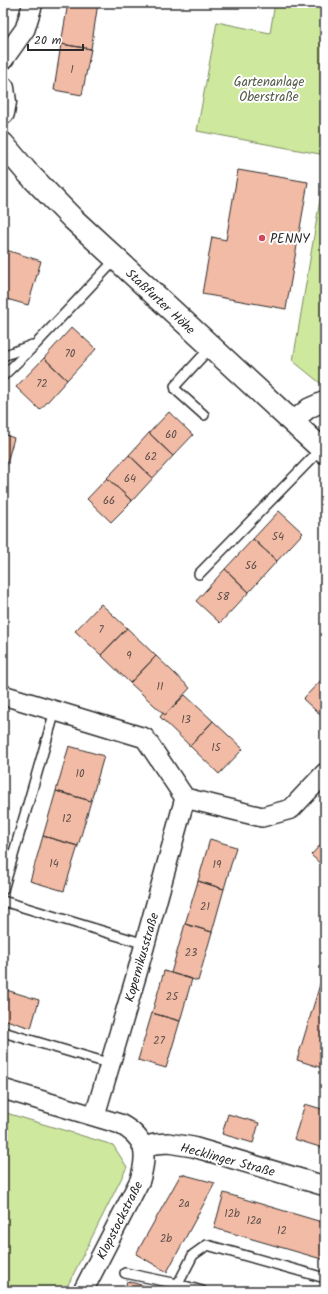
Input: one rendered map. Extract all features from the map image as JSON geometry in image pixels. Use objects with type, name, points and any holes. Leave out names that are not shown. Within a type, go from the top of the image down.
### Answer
[{"type":"main road","points":[[3,88],[5,102],[3,113]]},
{"type":"main road","name":"Staßfurter Höhe","points":[[3,144],[53,199],[323,451]]},
{"type":"street","points":[[3,60],[25,29],[33,3]]},
{"type":"street","points":[[292,422],[309,408],[325,401]]},
{"type":"street","points":[[3,695],[145,738],[185,798],[262,817],[291,809],[325,773]]},
{"type":"street","name":"Kopernikusstraße","points":[[95,1115],[111,1064],[185,798]]},
{"type":"street","points":[[3,1089],[95,1115],[120,1124],[132,1130],[138,1137],[143,1147]]},
{"type":"street","name":"Hecklinger Straße","points":[[143,1147],[168,1143],[193,1147],[325,1186]]},
{"type":"street","name":"Klopstockstraße","points":[[83,1291],[140,1180],[145,1157],[143,1147]]},
{"type":"lane","points":[[3,376],[36,344],[116,258]]},
{"type":"lane","points":[[3,356],[36,344]]},
{"type":"lane","points":[[204,415],[176,390],[175,386],[211,348]]},
{"type":"lane","points":[[200,574],[323,451]]},
{"type":"lane","points":[[3,890],[56,711]]},
{"type":"lane","points":[[3,901],[145,944]]},
{"type":"lane","points":[[3,1032],[111,1064]]},
{"type":"lane","points":[[177,1287],[193,1255],[207,1245],[325,1278]]},
{"type":"lane","points":[[125,1273],[177,1287],[202,1291]]},
{"type":"green space","name":"Gartenanlage Oberstraße","points":[[275,3],[325,3],[325,155],[197,131],[217,22],[270,33]]},
{"type":"green space","points":[[325,170],[325,387],[293,361]]},
{"type":"green space","points":[[3,1112],[113,1145],[127,1167],[65,1291],[3,1291]]},
{"type":"building","points":[[68,3],[98,3],[91,49],[61,44]]},
{"type":"building","points":[[61,44],[91,49],[82,95],[54,90]]},
{"type":"building","name":"PENNY","points":[[238,170],[308,182],[286,309],[202,294],[212,237],[226,240]]},
{"type":"building","points":[[3,249],[41,261],[28,305],[3,298]]},
{"type":"building","points":[[72,327],[96,349],[67,380],[44,358]]},
{"type":"building","points":[[44,358],[67,380],[40,410],[16,387]]},
{"type":"building","points":[[169,412],[193,435],[173,456],[149,433]]},
{"type":"building","points":[[149,433],[173,456],[153,478],[129,455]]},
{"type":"building","points":[[3,434],[14,438],[3,477]]},
{"type":"building","points":[[129,455],[153,478],[132,501],[107,478]]},
{"type":"building","points":[[107,478],[132,501],[111,522],[87,499]]},
{"type":"building","points":[[279,511],[303,533],[277,561],[253,539]]},
{"type":"building","points":[[253,539],[277,561],[249,592],[225,569]]},
{"type":"building","points":[[225,569],[249,592],[220,623],[196,601]]},
{"type":"building","points":[[101,604],[127,628],[101,655],[75,631]]},
{"type":"building","points":[[127,628],[156,656],[130,683],[101,655]]},
{"type":"building","points":[[156,656],[190,688],[165,715],[130,683]]},
{"type":"building","points":[[325,676],[325,719],[303,699]]},
{"type":"building","points":[[185,695],[213,721],[190,746],[160,717],[163,713],[165,715]]},
{"type":"building","points":[[213,721],[243,749],[219,774],[190,746]]},
{"type":"building","points":[[69,746],[104,756],[91,801],[56,791]]},
{"type":"building","points":[[56,791],[91,801],[78,846],[43,836]]},
{"type":"building","points":[[43,836],[78,846],[64,891],[30,881]]},
{"type":"building","points":[[210,839],[236,847],[224,889],[198,881]]},
{"type":"building","points":[[325,840],[325,868],[311,855]]},
{"type":"building","points":[[198,881],[224,889],[212,932],[185,924]]},
{"type":"building","points":[[185,924],[212,932],[198,981],[171,973]]},
{"type":"building","points":[[325,968],[325,1069],[297,1060]]},
{"type":"building","points":[[164,971],[192,979],[180,1021],[152,1013]]},
{"type":"building","points":[[3,989],[39,1000],[31,1028],[3,1019]]},
{"type":"building","points":[[152,1013],[180,1021],[166,1068],[138,1060]]},
{"type":"building","points":[[305,1104],[325,1110],[325,1142],[323,1148],[294,1139]]},
{"type":"building","points":[[228,1114],[259,1123],[253,1143],[222,1134]]},
{"type":"building","points":[[181,1174],[215,1183],[167,1272],[136,1254]]},
{"type":"building","points":[[224,1193],[325,1223],[325,1260],[214,1228]]},
{"type":"building","points":[[127,1281],[163,1291],[124,1291]]},
{"type":"place","name":"PENNY","points":[[262,238]]}]
